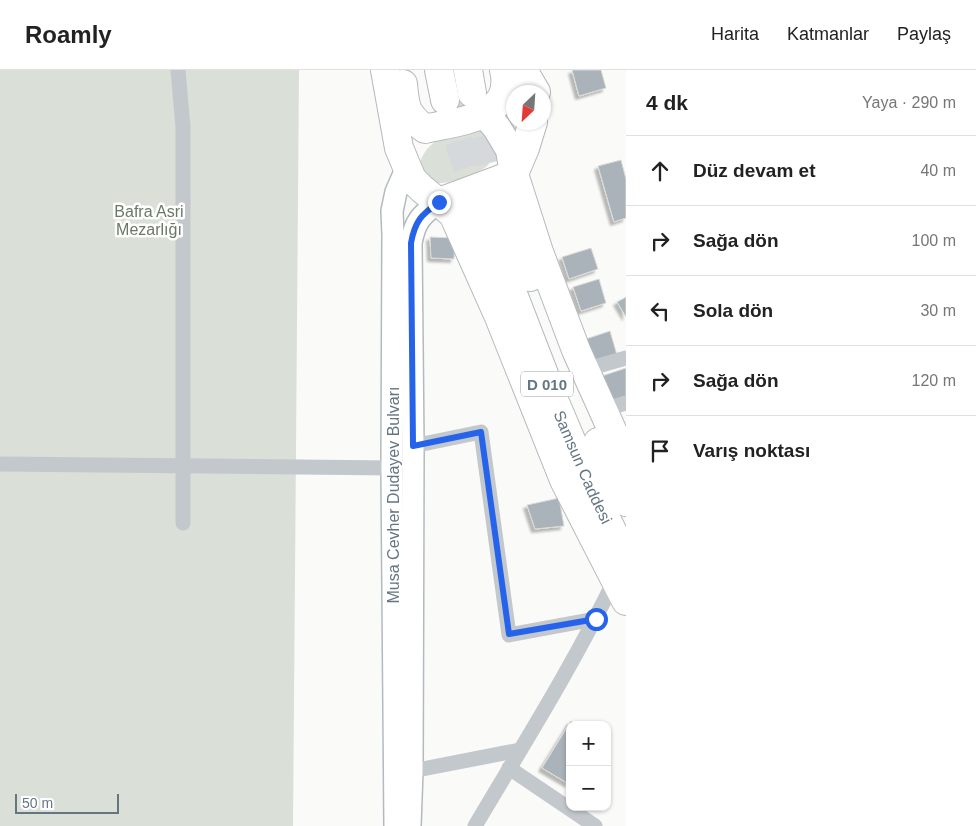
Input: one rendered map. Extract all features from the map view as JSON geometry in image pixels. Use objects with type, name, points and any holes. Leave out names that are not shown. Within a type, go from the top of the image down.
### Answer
[{"type":"highway","points":[[385,70],[399,148],[412,178],[422,189],[453,214],[499,317],[564,480],[622,580]]},
{"type":"highway","points":[[402,70],[407,111],[425,129]]},
{"type":"highway","points":[[439,70],[445,100]]},
{"type":"highway","points":[[475,92],[498,104],[506,91],[504,70]]},
{"type":"highway","points":[[523,70],[532,85]]},
{"type":"highway","points":[[407,167],[411,155],[425,129],[475,92]]},
{"type":"highway","points":[[475,92],[510,150],[514,174],[539,252],[584,370],[614,406],[626,461]]},
{"type":"highway","points":[[439,202],[514,174],[531,130]]},
{"type":"highway","name":"Samsun Caddesi","points":[[622,580],[594,494],[554,400],[489,203],[604,458],[626,502]]},
{"type":"main road","name":"Musa Cevher Dudayev Bulvarı","points":[[394,826],[392,211],[396,192],[407,167]]},
{"type":"main road","name":"Musa Cevher Dudayev Bulvarı","points":[[410,826],[412,770],[413,446],[411,243],[413,230],[418,220],[425,212],[439,202]]},
{"type":"street","points":[[178,70],[182,127],[184,466],[182,523]]},
{"type":"street","points":[[584,370],[626,358]]},
{"type":"street","points":[[413,446],[481,432],[509,634],[596,619]]},
{"type":"street","points":[[0,464],[392,468]]},
{"type":"street","points":[[475,826],[596,619],[622,580]]},
{"type":"street","points":[[412,770],[520,750]]},
{"type":"street","points":[[509,768],[595,826]]},
{"type":"green space","name":"Bafra Asri Mezarlığı","points":[[0,70],[299,70],[293,826],[0,826]]},
{"type":"green space","points":[[511,80],[517,85],[509,85]]},
{"type":"green space","points":[[506,92],[506,130],[522,130],[516,148],[497,114]]},
{"type":"green space","points":[[465,127],[483,132],[492,142],[495,147],[490,163],[478,172],[454,181],[439,183],[429,179],[419,165],[426,150],[443,137]]},
{"type":"building","points":[[572,70],[601,70],[606,88],[579,96]]},
{"type":"building","points":[[621,160],[626,179],[626,218],[614,222],[598,166]]},
{"type":"building","points":[[430,237],[455,238],[454,259],[431,258]]},
{"type":"building","points":[[591,248],[598,269],[569,279],[562,257]]},
{"type":"building","points":[[599,279],[606,303],[581,311],[573,287]]},
{"type":"building","points":[[626,297],[626,317],[617,302]]},
{"type":"building","points":[[610,331],[617,355],[590,363],[583,340]]},
{"type":"building","points":[[626,368],[626,397],[607,403],[599,377]]},
{"type":"building","points":[[559,498],[564,526],[535,529],[527,505]]},
{"type":"building","points":[[566,729],[566,782],[542,768]]},
{"type":"tunnel","points":[[473,95],[499,200]]},
{"type":"tunnel","points":[[446,101],[479,206]]},
{"type":"route","points":[[439,202],[425,212],[418,220],[413,230],[411,243],[413,446],[481,432],[509,634],[596,619]]}]
